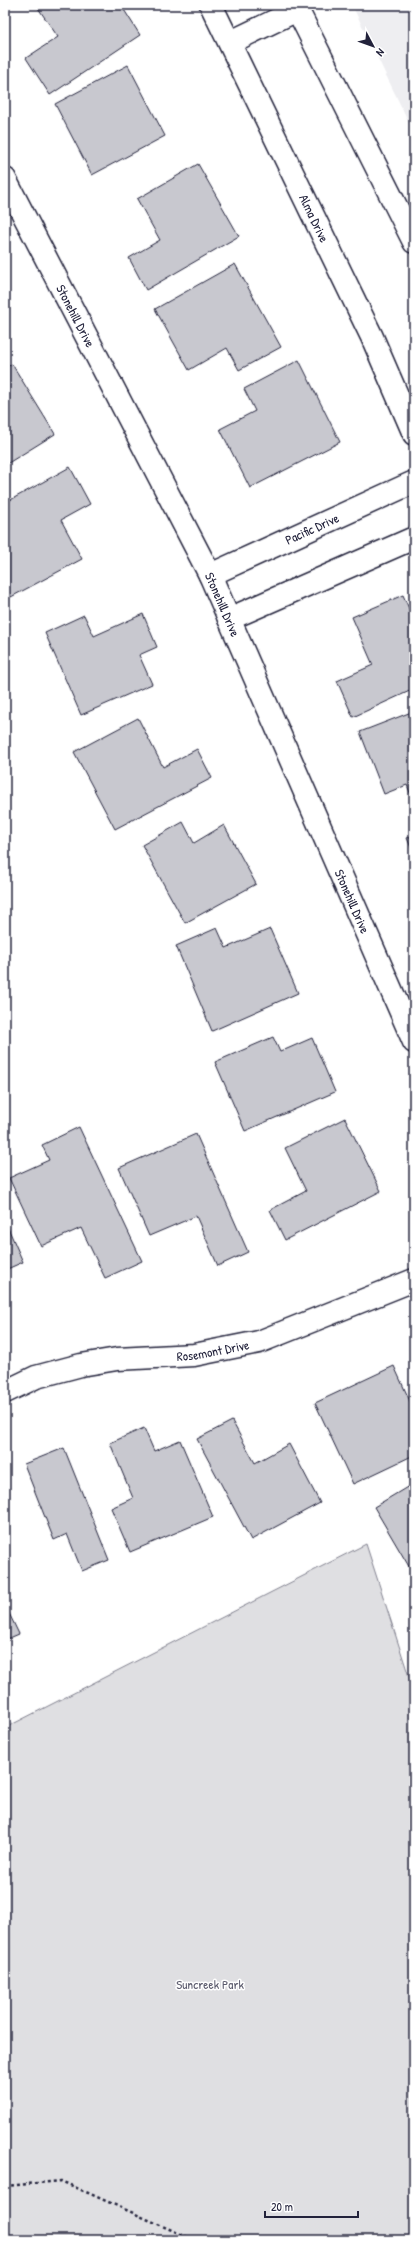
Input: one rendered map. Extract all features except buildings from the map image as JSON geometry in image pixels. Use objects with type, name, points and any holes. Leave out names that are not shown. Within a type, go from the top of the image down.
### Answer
[{"type":"street","name":"Alma Drive","points":[[211,5],[231,42],[372,337],[414,434]]},
{"type":"street","points":[[231,42],[296,7],[414,242]]},
{"type":"street","name":"Stonehill Drive","points":[[5,179],[210,575],[414,1042]]},
{"type":"street","name":"Pacific Drive","points":[[210,575],[414,482]]},
{"type":"street","points":[[229,619],[414,538]]},
{"type":"street","name":"Rosemont Drive","points":[[5,1392],[36,1378],[81,1364],[117,1359],[194,1355],[260,1342],[414,1280]]},
{"type":"path","points":[[5,2186],[61,2181],[194,2240]]},
{"type":"shaded area","points":[[352,5],[414,5],[414,133]]},
{"type":"green space","name":"Suncreek Park","points":[[366,1544],[414,1692],[414,2240],[5,2240],[5,1728]]}]
